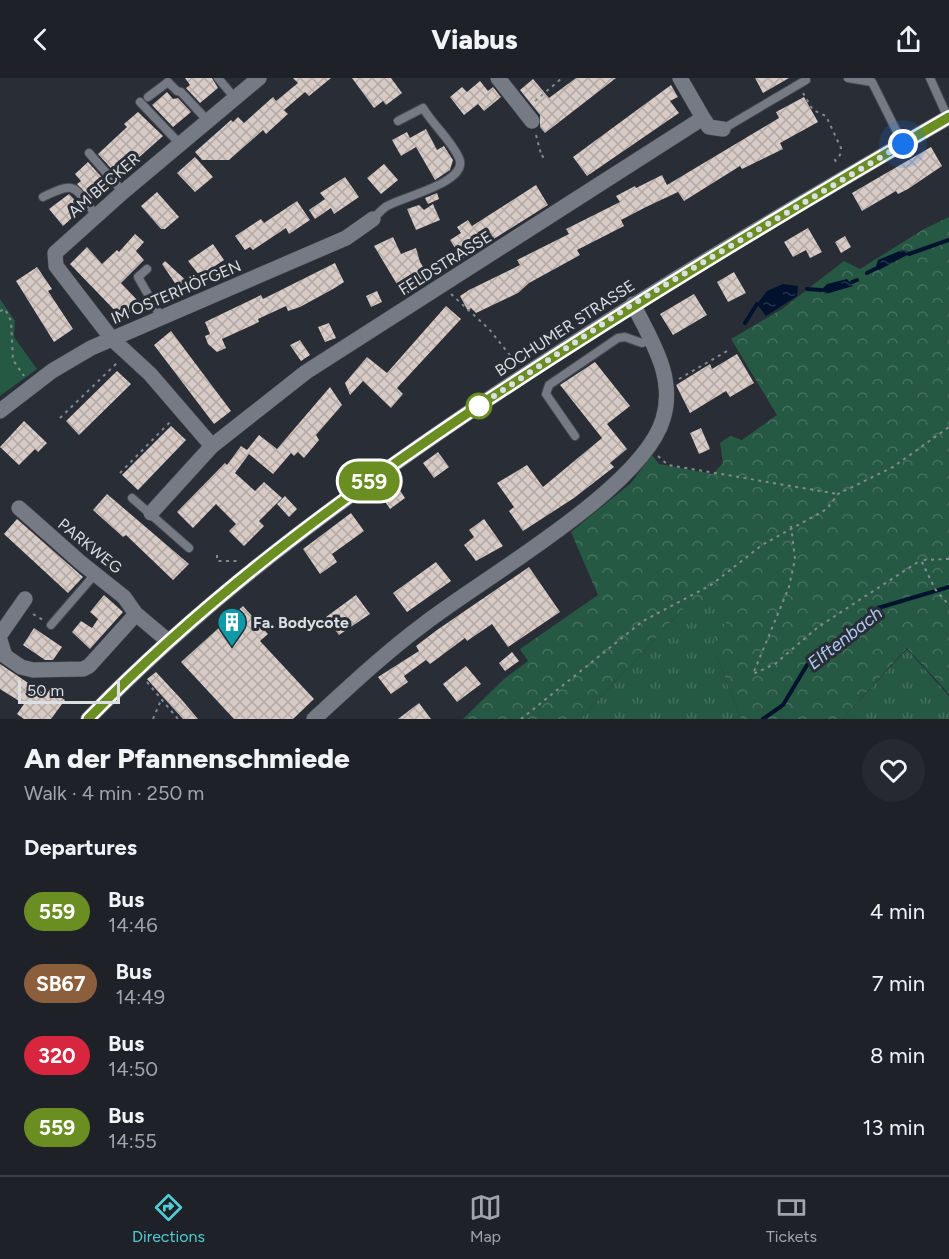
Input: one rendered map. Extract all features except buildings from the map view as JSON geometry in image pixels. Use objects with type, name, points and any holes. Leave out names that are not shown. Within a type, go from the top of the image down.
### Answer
[{"type":"street","name":"AM BECKER","points":[[112,339],[56,266],[55,260],[59,248],[259,78]]},
{"type":"street","points":[[498,78],[528,116]]},
{"type":"street","points":[[680,78],[709,127],[723,129]]},
{"type":"street","name":"FELDSTRASSE","points":[[151,513],[212,446],[306,372],[704,118]]},
{"type":"street","name":"BOCHUMER STRASSE","points":[[88,719],[167,640],[243,575],[334,506],[427,440],[633,304],[948,118]]},
{"type":"street","name":"IM OSTERHÖFGEN","points":[[0,411],[31,386],[91,348],[346,238],[373,219]]},
{"type":"street","points":[[314,719],[422,625],[592,503],[625,475],[650,446],[664,418],[666,386],[664,369],[633,304]]},
{"type":"street","points":[[112,339],[128,352],[182,409],[212,446]]},
{"type":"street","name":"PARKWEG","points":[[19,508],[124,597],[136,614],[167,640]]},
{"type":"street","points":[[0,635],[22,603]]},
{"type":"street","points":[[0,640],[4,656],[26,669],[74,671],[89,666],[136,614]]},
{"type":"lane","points":[[218,78],[234,98]]},
{"type":"lane","points":[[848,78],[872,82],[903,144]]},
{"type":"lane","points":[[930,78],[948,118]]},
{"type":"lane","points":[[180,144],[144,100],[168,82],[181,92],[207,120]]},
{"type":"lane","points":[[723,129],[801,82]]},
{"type":"lane","points":[[373,219],[386,207],[432,188],[456,175],[460,168],[460,160],[448,140],[436,129],[423,108],[398,121]]},
{"type":"lane","points":[[89,153],[123,192]]},
{"type":"lane","points":[[43,197],[67,185],[73,187],[96,215]]},
{"type":"lane","points":[[147,269],[138,277],[162,319]]},
{"type":"lane","points":[[575,435],[546,394],[549,385],[618,338],[625,337],[642,343],[651,339]]},
{"type":"lane","points":[[132,498],[189,548]]},
{"type":"lane","points":[[51,625],[96,573]]},
{"type":"path","points":[[545,161],[528,116],[562,78]]},
{"type":"path","points":[[801,82],[813,110],[826,116],[841,148],[836,162]]},
{"type":"path","points":[[540,150],[541,154]]},
{"type":"path","points":[[442,286],[489,329],[516,363]]},
{"type":"path","points":[[0,310],[5,309],[11,321],[13,360],[31,386]]},
{"type":"path","points":[[666,386],[729,350]]},
{"type":"path","points":[[60,418],[128,352]]},
{"type":"path","points":[[120,473],[182,409]]},
{"type":"path","points":[[521,719],[643,621],[711,585],[762,544],[791,526],[827,509],[838,494],[893,467],[949,427]]},
{"type":"path","points":[[650,446],[668,465],[838,494]]},
{"type":"path","points":[[791,526],[795,559],[789,587],[753,674],[775,664],[818,627],[921,560],[949,559]]},
{"type":"path","points":[[217,555],[217,561],[243,560]]},
{"type":"path","points":[[921,560],[935,589],[949,605]]},
{"type":"path","points":[[22,603],[51,625]]},
{"type":"path","points":[[137,670],[178,719]]},
{"type":"path","points":[[153,719],[161,700]]},
{"type":"green space","points":[[949,217],[949,694],[907,648],[842,719],[741,719],[717,657],[714,637],[726,623],[724,616],[716,607],[699,604],[685,607],[580,719],[463,719],[504,679],[528,661],[520,649],[598,595],[571,532],[631,483],[652,455],[659,464],[713,474],[723,463],[720,443],[730,436],[742,440],[777,415],[731,339],[782,309],[844,261],[860,269],[924,229]]},
{"type":"green space","points":[[0,299],[15,321],[14,337],[37,369],[0,396]]},
{"type":"green space","points":[[701,602],[718,606],[723,612],[726,623],[717,657],[741,719],[580,719],[685,607]]},
{"type":"green space","points":[[907,649],[949,696],[949,719],[842,719]]},
{"type":"water","points":[[902,250],[909,254],[879,270],[875,269],[878,260]]},
{"type":"water","points":[[847,279],[853,286],[826,294],[821,290],[827,284]]},
{"type":"water","points":[[783,284],[798,286],[797,296],[766,316],[757,304],[767,291]]},
{"type":"waterway","points":[[909,254],[949,240]]},
{"type":"waterway","points":[[867,273],[875,269]]},
{"type":"waterway","points":[[852,282],[857,280]]},
{"type":"waterway","points":[[807,289],[821,290]]},
{"type":"waterway","points":[[745,323],[757,304]]},
{"type":"waterway","name":"Elftenbach","points":[[763,719],[783,705],[807,665],[878,608],[949,587]]},
{"type":"bus line","name":"559","points":[[88,719],[167,640],[228,588],[334,506],[427,440],[633,304],[949,117]]},
{"type":"place","name":"Fa. Bodycote","points":[[232,648]]},
{"type":"route","points":[[479,406],[473,410],[633,304],[903,144]]}]
